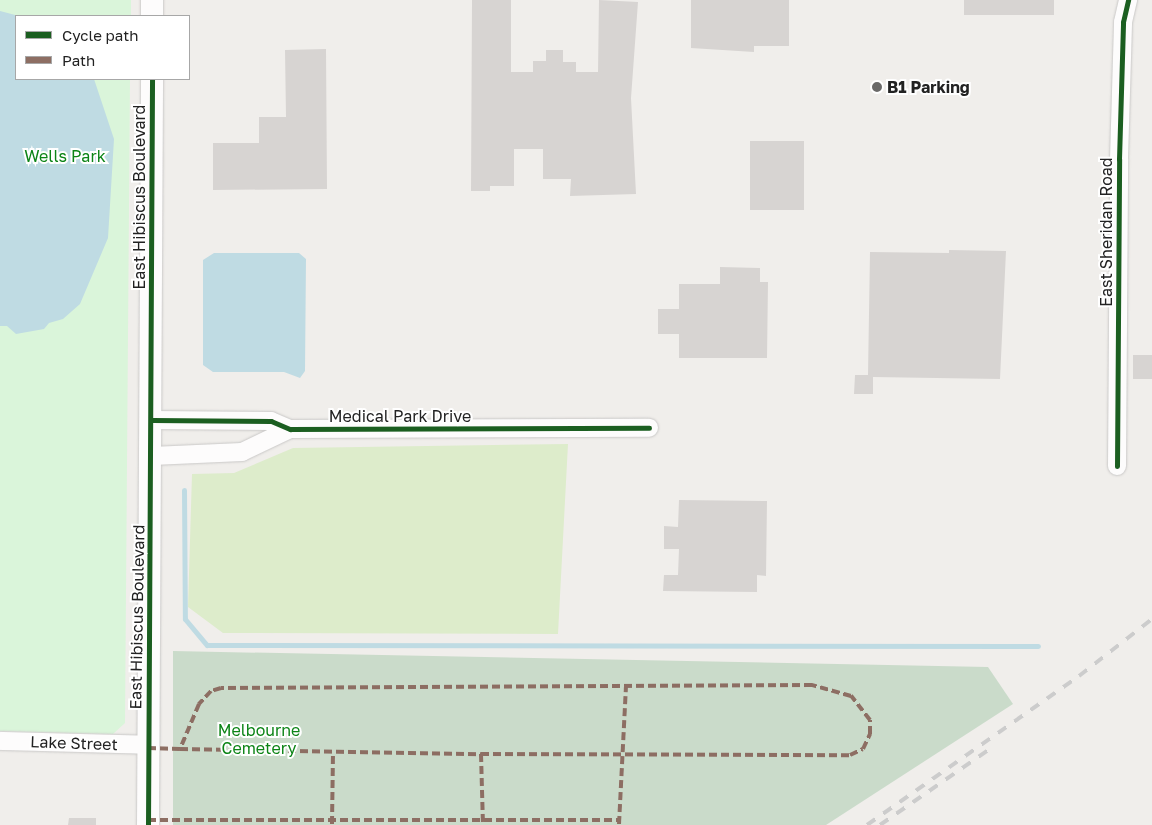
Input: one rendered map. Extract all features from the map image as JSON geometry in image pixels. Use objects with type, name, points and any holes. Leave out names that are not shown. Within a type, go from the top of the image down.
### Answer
[{"type":"street","points":[[152,0],[152,15]]},
{"type":"street","name":"East Sheridan Road","points":[[1117,466],[1123,22],[1119,0]]},
{"type":"street","name":"East Sheridan Road","points":[[1123,22],[1128,0]]},
{"type":"street","name":"East Hibiscus Boulevard","points":[[148,825],[152,456],[152,80]]},
{"type":"street","name":"Medical Park Drive","points":[[152,420],[271,421],[290,429],[649,428]]},
{"type":"street","name":"Medical Park Drive","points":[[152,456],[242,452],[290,429]]},
{"type":"street","name":"Lake Street","points":[[0,741],[148,745]]},
{"type":"green space","name":"Wells Park","points":[[0,0],[131,0],[131,15],[15,15],[15,80],[130,80],[125,723],[113,734],[0,731]]},
{"type":"green space","points":[[568,444],[558,634],[223,633],[188,607],[192,474],[234,473],[293,448]]},
{"type":"green space","name":"Melbourne Cemetery","points":[[173,651],[988,667],[1013,704],[826,825],[173,825]]},
{"type":"water","points":[[0,11],[15,15],[15,80],[94,80],[114,139],[108,238],[80,304],[63,319],[49,323],[44,329],[16,334],[7,326],[0,326]]},
{"type":"water","points":[[214,253],[299,253],[306,259],[305,371],[300,378],[284,372],[213,372],[203,365],[203,260]]},
{"type":"building","points":[[472,0],[511,0],[511,72],[533,72],[533,61],[546,61],[546,50],[563,50],[563,62],[576,62],[576,72],[598,72],[599,0],[638,2],[631,98],[636,194],[570,196],[571,179],[543,179],[543,149],[514,149],[514,186],[490,186],[490,191],[471,191]]},
{"type":"building","points":[[691,0],[789,0],[789,46],[754,46],[754,52],[691,48]]},
{"type":"building","points":[[964,0],[1054,0],[1054,15],[964,15]]},
{"type":"building","points":[[326,49],[327,189],[213,190],[213,143],[259,143],[259,117],[286,117],[285,50]]},
{"type":"building","points":[[750,141],[804,141],[804,210],[750,210]]},
{"type":"building","points":[[949,250],[1006,251],[1000,379],[873,377],[873,394],[854,394],[855,375],[868,375],[870,252],[949,253]]},
{"type":"building","points":[[720,267],[760,268],[760,282],[768,282],[767,358],[679,358],[679,334],[658,334],[658,309],[679,309],[679,284],[720,284]]},
{"type":"building","points":[[1133,355],[1152,355],[1152,379],[1133,379]]},
{"type":"building","points":[[679,500],[767,501],[766,576],[757,575],[757,592],[663,591],[664,575],[678,575],[679,549],[664,549],[664,526],[678,527]]},
{"type":"building","points":[[69,818],[96,818],[96,825],[68,825]]},
{"type":"waterway","points":[[184,490],[185,619],[207,645],[1038,646]]},
{"type":"railway","points":[[867,825],[1079,676],[1152,619]]},
{"type":"railway","points":[[880,825],[991,748]]},
{"type":"marked path","points":[[148,748],[180,749],[481,754],[850,755],[863,749],[870,734],[870,720],[851,696],[812,685],[221,688],[211,691],[199,704],[180,749]]},
{"type":"marked path","points":[[619,824],[626,686]]},
{"type":"marked path","points":[[332,824],[333,752]]},
{"type":"marked path","points":[[481,754],[483,825]]},
{"type":"marked path","points":[[148,820],[619,820]]},
{"type":"cycle path","points":[[1117,466],[1119,159],[1123,22],[1128,0]]},
{"type":"cycle path","points":[[148,825],[152,80]]},
{"type":"cycle path","points":[[152,420],[271,421],[290,429],[649,428]]},
{"type":"place","name":"B1 Parking","points":[[877,87]]}]
